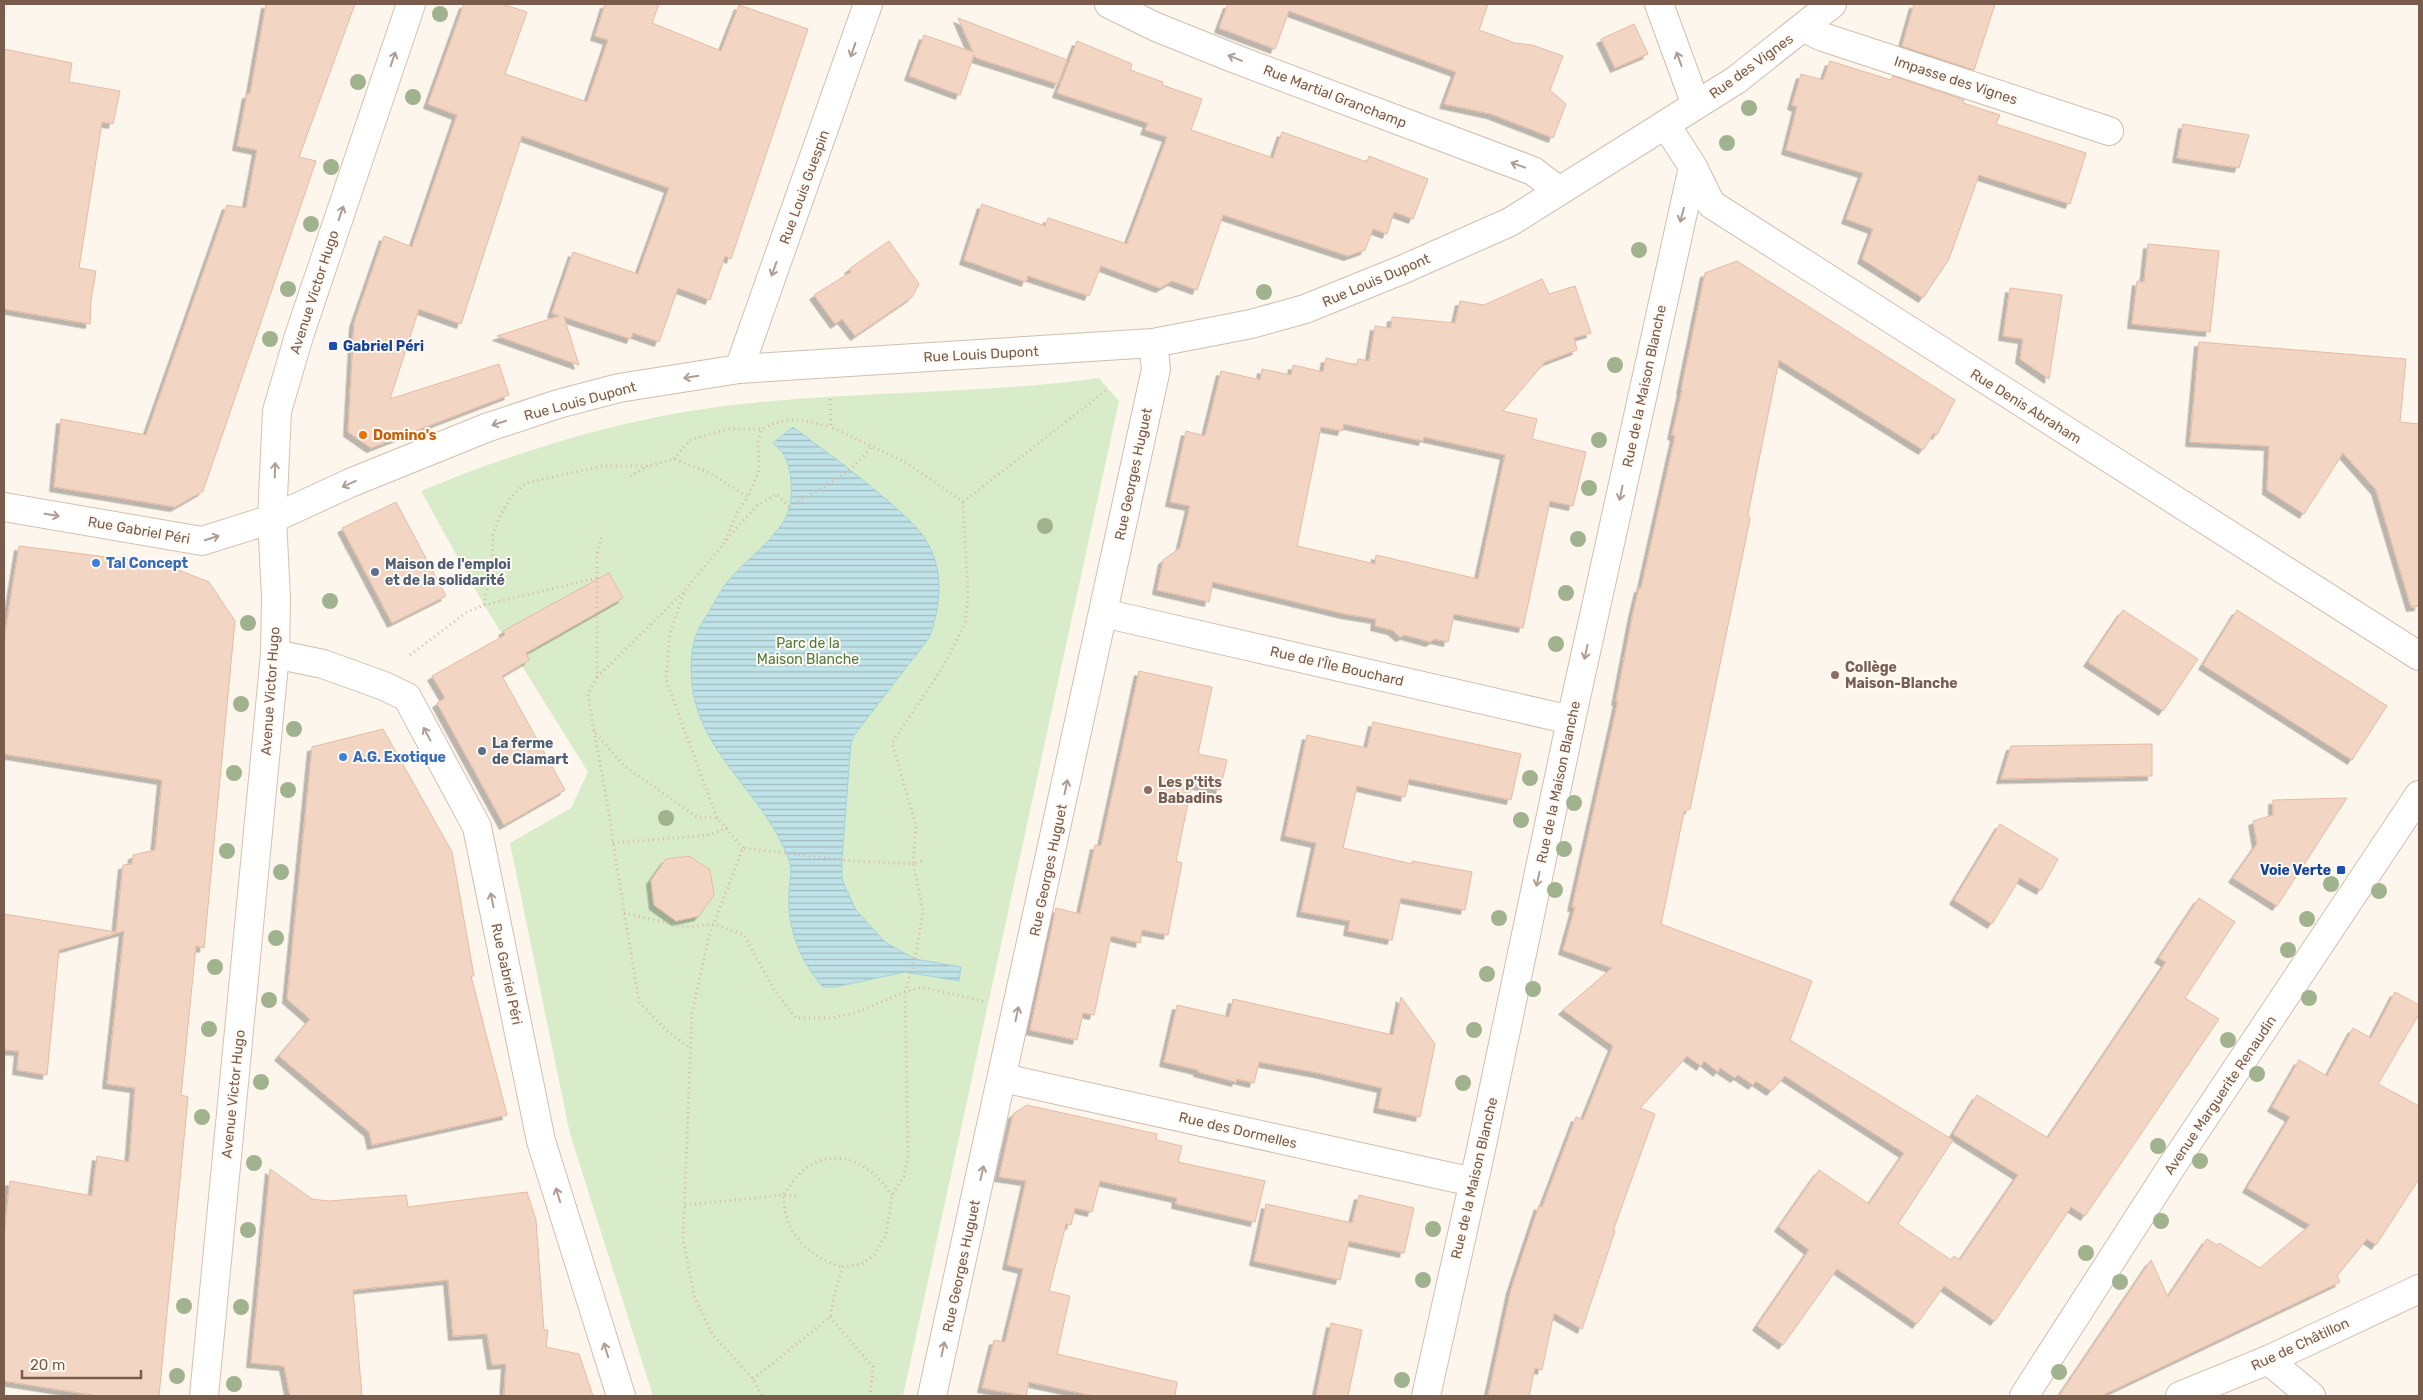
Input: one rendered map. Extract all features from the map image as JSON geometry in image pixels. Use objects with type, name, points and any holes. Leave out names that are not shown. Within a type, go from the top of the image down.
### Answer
[{"type":"street","name":"Avenue Victor Hugo","points":[[204,1396],[275,654],[276,598],[272,519],[277,411],[299,336],[411,4]]},
{"type":"street","name":"Rue Louis Guespin","points":[[739,370],[868,4]]},
{"type":"street","name":"Rue Martial Granchamp","points":[[1109,4],[1156,27],[1238,60],[1533,171],[1559,191]]},
{"type":"street","points":[[1658,4],[1696,105]]},
{"type":"street","name":"Rue des Vignes","points":[[1666,125],[1736,80],[1832,4]]},
{"type":"street","name":"Impasse des Vignes","points":[[1804,28],[1832,40],[2109,131]]},
{"type":"street","name":"Rue Louis Dupont","points":[[272,519],[350,483],[476,431],[558,404],[619,388],[739,370],[1153,343],[1251,324],[1305,309],[1404,269],[1510,222],[1666,125]]},
{"type":"street","name":"Rue Denis Abraham","points":[[1666,125],[1693,167],[1711,204],[2419,656]]},
{"type":"street","name":"Rue de la Maison Blanche","points":[[1426,1396],[1571,720],[1693,167]]},
{"type":"street","name":"Rue Georges Huguet","points":[[932,1396],[1003,1078],[1156,369],[1153,343]]},
{"type":"street","name":"Rue Gabriel Péri","points":[[4,507],[202,541],[272,519]]},
{"type":"street","name":"Rue de l'Île Bouchard","points":[[1103,613],[1571,720]]},
{"type":"street","name":"Rue Gabriel Péri","points":[[275,654],[323,664],[384,686],[407,697],[477,827],[541,1141],[621,1396]]},
{"type":"street","name":"Avenue Marguerite Renaudin","points":[[2024,1396],[2172,1166],[2419,795]]},
{"type":"street","name":"Rue des Dormelles","points":[[1003,1078],[1473,1182]]},
{"type":"street","name":"Rue de Châtillon","points":[[2180,1396],[2268,1360],[2419,1289]]},
{"type":"street","points":[[2268,1360],[2311,1396]]},
{"type":"path","points":[[963,502],[1108,389]]},
{"type":"path","points":[[830,398],[831,427]]},
{"type":"path","points":[[630,476],[648,466],[674,459],[690,440],[728,429],[762,428],[777,420],[800,419],[831,427],[873,445],[907,463],[963,502]]},
{"type":"path","points":[[723,544],[738,511],[748,497],[759,470],[758,442],[762,428]]},
{"type":"path","points":[[691,1048],[666,1030],[639,1002],[588,694],[597,677],[685,590],[757,506],[776,494],[788,506],[808,496],[860,462],[873,445]]},
{"type":"path","points":[[674,459],[710,473],[748,497]]},
{"type":"path","points":[[484,605],[492,561],[494,535],[500,516],[510,498],[526,483],[602,466],[648,466]]},
{"type":"path","points":[[783,1195],[788,1222],[800,1241],[816,1256],[844,1267],[862,1264],[874,1255],[886,1234],[891,1212],[892,1196],[904,1176],[908,1156],[905,992],[915,959],[923,911],[913,864],[916,825],[892,742],[943,667],[965,623],[968,596],[963,502]]},
{"type":"path","points":[[597,677],[597,554],[602,536]]},
{"type":"path","points":[[346,548],[350,556]]},
{"type":"path","points":[[410,655],[467,612],[484,605],[597,578]]},
{"type":"path","points":[[685,590],[670,633],[666,680],[717,818],[743,848],[853,861],[913,864],[925,860]]},
{"type":"path","points":[[594,731],[624,766],[697,817],[717,818]]},
{"type":"path","points":[[612,843],[709,835],[727,828]]},
{"type":"path","points":[[743,848],[710,936],[692,1013],[683,1239],[694,1296],[713,1335],[753,1380],[762,1396]]},
{"type":"path","points":[[624,913],[686,927],[714,924],[744,935],[774,990],[796,1018],[831,1018],[855,1013],[922,987],[988,1002]]},
{"type":"path","points":[[783,1195],[806,1168],[820,1160],[838,1158],[856,1161],[872,1170],[884,1182],[892,1196]]},
{"type":"path","points":[[685,1205],[783,1195],[796,1196]]},
{"type":"path","points":[[753,1380],[830,1317],[836,1288],[844,1267]]},
{"type":"path","points":[[830,1317],[873,1367],[870,1396]]},
{"type":"green space","name":"Parc de la Maison Blanche","points":[[1099,378],[1119,401],[903,1396],[653,1396],[570,1134],[510,843],[571,808],[588,772],[484,605],[421,491],[542,447],[625,424],[709,408],[795,399],[969,390]]},
{"type":"water","points":[[793,427],[864,481],[906,517],[924,536],[936,562],[939,584],[938,606],[929,638],[855,734],[851,743],[842,879],[856,910],[885,942],[915,959],[961,967],[959,981],[905,972],[835,987],[823,987],[802,955],[793,931],[789,906],[791,872],[789,860],[776,832],[724,760],[709,736],[697,710],[692,680],[695,637],[726,584],[773,536],[788,513],[791,497],[790,471],[784,455],[773,443]]},
{"type":"building","points":[[266,4],[355,4],[299,157],[316,161],[203,491],[175,507],[54,487],[61,419],[146,435],[227,205],[246,208],[257,150],[237,146],[247,94],[250,94]]},
{"type":"building","points":[[464,4],[502,4],[527,12],[505,74],[587,102],[608,40],[595,36],[605,4],[659,4],[652,23],[721,51],[739,5],[808,29],[731,259],[725,256],[710,300],[678,288],[659,342],[633,333],[631,339],[564,317],[579,365],[497,336],[559,316],[552,313],[573,252],[638,274],[669,188],[522,136],[461,324],[419,309],[390,399],[499,364],[509,395],[371,448],[348,432],[354,323],[384,236],[412,247],[457,115],[428,104]]},
{"type":"building","points":[[1228,4],[1488,4],[1479,30],[1515,43],[1532,45],[1563,56],[1550,90],[1566,104],[1553,138],[1491,114],[1444,104],[1456,72],[1289,11],[1275,49],[1219,28]]},
{"type":"building","points":[[1914,4],[1995,4],[1974,70],[1902,46]]},
{"type":"building","points":[[958,18],[1067,60],[1058,84],[976,58],[974,55],[960,95],[909,76],[924,35],[973,52]]},
{"type":"building","points":[[1634,24],[1648,54],[1615,68],[1601,39]]},
{"type":"building","points":[[1077,41],[1132,64],[1130,70],[1163,82],[1162,85],[1202,99],[1191,130],[1273,158],[1282,132],[1367,162],[1369,156],[1428,179],[1413,219],[1394,212],[1387,234],[1373,229],[1365,250],[1348,256],[1223,215],[1197,290],[1172,281],[1160,288],[1101,266],[1089,296],[1028,276],[1026,282],[964,260],[982,204],[1045,226],[1048,218],[1127,244],[1167,137],[1145,130],[1148,123],[1057,93]]},
{"type":"building","points":[[4,49],[72,63],[69,82],[120,91],[113,124],[102,122],[79,268],[96,271],[91,300],[90,324],[4,309]]},
{"type":"building","points":[[1830,61],[1891,80],[1893,76],[1964,100],[1963,103],[2000,115],[1996,124],[2086,153],[2070,204],[1979,175],[1949,259],[1923,298],[1862,259],[1873,229],[1846,219],[1863,173],[1786,150],[1797,107],[1792,105],[1801,74],[1823,80]]},
{"type":"building","points":[[2183,124],[2249,135],[2239,168],[2177,158]]},
{"type":"building","points":[[889,241],[919,284],[912,297],[855,336],[842,319],[835,324],[814,295],[851,272],[849,269]]},
{"type":"building","points":[[2148,244],[2219,251],[2210,332],[2132,324],[2137,281],[2144,282]]},
{"type":"building","points":[[1737,261],[1955,400],[1937,435],[1934,433],[1923,450],[1779,360],[1748,514],[1750,519],[1690,809],[1684,812],[1661,924],[1812,981],[1790,1040],[1953,1140],[1898,1224],[1951,1260],[1954,1256],[1960,1260],[2018,1175],[1953,1134],[1977,1095],[2048,1138],[2166,962],[2159,958],[2199,898],[2235,922],[2185,998],[2219,1019],[2085,1216],[2071,1207],[1995,1321],[1944,1286],[1917,1324],[1837,1269],[1783,1345],[1757,1326],[1809,1250],[1779,1227],[1819,1170],[1869,1204],[1904,1153],[1785,1076],[1771,1091],[1756,1081],[1753,1085],[1738,1075],[1735,1078],[1720,1068],[1718,1072],[1704,1061],[1701,1066],[1687,1056],[1640,1108],[1655,1114],[1613,1231],[1615,1231],[1582,1329],[1554,1313],[1542,1370],[1535,1368],[1529,1396],[1488,1396],[1511,1289],[1539,1205],[1542,1207],[1576,1117],[1583,1120],[1613,1046],[1563,1010],[1612,968],[1563,950],[1575,907],[1572,907],[1618,701],[1616,701],[1633,613],[1639,588],[1641,588],[1675,436],[1672,435],[1705,273]]},
{"type":"building","points":[[1542,279],[1549,294],[1575,286],[1591,333],[1574,338],[1577,350],[1545,362],[1503,411],[1537,419],[1532,439],[1586,452],[1573,506],[1550,501],[1523,628],[1454,614],[1448,642],[1435,639],[1430,642],[1405,635],[1400,637],[1392,630],[1375,626],[1376,619],[1345,614],[1213,582],[1209,602],[1157,590],[1163,560],[1180,548],[1190,506],[1170,502],[1186,431],[1205,436],[1221,371],[1260,380],[1262,369],[1291,375],[1293,365],[1323,372],[1326,358],[1357,365],[1358,359],[1369,361],[1375,326],[1391,328],[1392,317],[1455,323],[1460,301],[1484,305]],"holes":[[[1344,424],[1423,441],[1424,437],[1505,455],[1478,579],[1376,555],[1375,564],[1297,546],[1321,427],[1342,431]]]},
{"type":"building","points":[[2010,288],[2062,295],[2049,379],[2020,359],[2023,339],[2003,336]]},
{"type":"building","points":[[2199,342],[2406,359],[2400,422],[2419,424],[2419,606],[2411,607],[2376,490],[2343,453],[2304,514],[2267,490],[2269,446],[2190,442]]},
{"type":"building","points":[[396,502],[446,596],[392,623],[342,528]]},
{"type":"building","points":[[19,546],[163,564],[209,582],[235,621],[204,948],[196,946],[181,1095],[188,1097],[159,1396],[99,1396],[4,1381],[4,1234],[10,1181],[92,1196],[97,1156],[129,1162],[135,1088],[107,1084],[124,931],[59,950],[47,1075],[17,1070],[19,1051],[4,1050],[4,914],[116,932],[123,865],[132,864],[133,855],[155,850],[162,780],[4,754],[4,639]]},
{"type":"building","points":[[609,573],[623,598],[526,653],[529,660],[502,676],[565,790],[504,825],[437,703],[445,698],[432,676],[505,635],[503,631]]},
{"type":"building","points":[[2123,610],[2198,659],[2163,711],[2088,662]]},
{"type":"building","points":[[2237,610],[2387,706],[2352,760],[2203,665]]},
{"type":"building","points":[[1139,671],[1212,687],[1198,754],[1227,760],[1220,790],[1192,784],[1176,861],[1182,863],[1168,935],[1142,930],[1140,943],[1111,936],[1094,1015],[1083,1013],[1077,1040],[1030,1030],[1056,908],[1080,914],[1095,845],[1101,846]]},
{"type":"building","points":[[1373,722],[1521,754],[1511,800],[1409,779],[1405,797],[1357,786],[1343,848],[1412,864],[1412,861],[1472,872],[1465,910],[1401,898],[1392,940],[1348,931],[1350,921],[1301,912],[1316,843],[1285,836],[1307,735],[1367,748]]},
{"type":"building","points":[[383,729],[452,852],[474,976],[471,976],[507,1115],[372,1145],[369,1132],[279,1056],[310,1019],[287,999],[312,747]]},
{"type":"building","points":[[2152,744],[2152,776],[2001,779],[2011,746]]},
{"type":"building","points":[[2347,798],[2277,906],[2233,878],[2257,844],[2253,821],[2273,815],[2273,800]]},
{"type":"building","points":[[2000,824],[2058,859],[2041,890],[2020,878],[1992,924],[1954,900]]},
{"type":"building","points":[[689,856],[710,870],[714,895],[699,916],[676,921],[654,905],[651,880],[666,859]]},
{"type":"building","points":[[2395,992],[2419,1005],[2419,1014],[2378,1084],[2419,1106],[2419,1179],[2376,1245],[2367,1239],[2337,1276],[2340,1282],[2101,1396],[2059,1396],[2151,1260],[2168,1297],[2207,1239],[2217,1245],[2219,1243],[2260,1268],[2310,1225],[2247,1188],[2290,1117],[2272,1107],[2299,1060],[2327,1076],[2353,1028],[2371,1038]]},
{"type":"building","points":[[1401,997],[1435,1044],[1420,1117],[1378,1108],[1382,1088],[1318,1073],[1259,1062],[1254,1083],[1237,1079],[1236,1082],[1164,1062],[1177,1005],[1229,1017],[1233,999],[1393,1035]]},
{"type":"building","points":[[1027,1105],[1157,1134],[1156,1140],[1182,1146],[1178,1162],[1265,1181],[1255,1222],[1176,1204],[1177,1198],[1100,1181],[1092,1212],[1075,1208],[1071,1225],[1066,1224],[1049,1291],[1070,1296],[1057,1354],[1177,1382],[1175,1396],[1094,1396],[1029,1382],[1026,1396],[982,1388],[994,1340],[1005,1342],[1023,1269],[1007,1265],[1026,1181],[999,1177],[1013,1114]]},
{"type":"building","points":[[270,1169],[312,1199],[329,1201],[406,1195],[408,1207],[527,1192],[536,1220],[544,1330],[548,1330],[546,1347],[579,1354],[593,1396],[504,1396],[506,1364],[492,1365],[487,1334],[453,1336],[448,1280],[353,1290],[362,1396],[290,1396],[284,1366],[251,1363]]},
{"type":"building","points":[[1359,1195],[1414,1208],[1404,1253],[1349,1241],[1340,1280],[1254,1261],[1266,1204],[1352,1223]]},
{"type":"building","points":[[1331,1323],[1362,1330],[1348,1396],[1316,1396]]},
{"type":"place","name":"Gabriel Péri","points":[[333,346]]},
{"type":"place","name":"Domino's","points":[[363,435]]},
{"type":"place","name":"Tal Concept","points":[[96,563]]},
{"type":"place","name":"Maison de l'emploi et de la solidarité","points":[[375,572]]},
{"type":"place","name":"Collège Maison-Blanche","points":[[1835,675]]},
{"type":"place","name":"La ferme de Clamart","points":[[482,751]]},
{"type":"place","name":"A.G. Exotique","points":[[343,757]]},
{"type":"place","name":"Les p'tits Babadins","points":[[1148,790]]},
{"type":"place","name":"Voie Verte","points":[[2341,870]]}]
